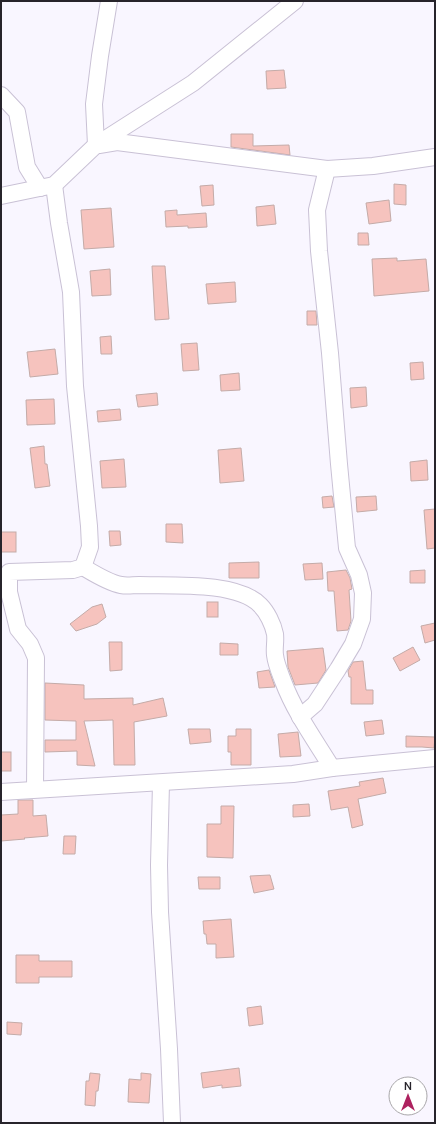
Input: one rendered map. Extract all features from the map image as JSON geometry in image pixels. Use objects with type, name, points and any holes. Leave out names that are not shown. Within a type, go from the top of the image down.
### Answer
[{"type":"street","points":[[96,145],[94,104],[109,1]]},
{"type":"street","points":[[1,196],[47,187],[96,145],[193,82],[295,1]]},
{"type":"street","points":[[1,95],[17,112],[27,167],[47,187],[59,223],[71,292],[75,386],[90,547],[83,567]]},
{"type":"street","points":[[96,145],[117,142],[327,169],[373,166],[435,158]]},
{"type":"street","points":[[300,717],[315,704],[338,669],[353,644],[362,619],[363,593],[359,575],[347,548],[330,352],[319,251],[317,210],[327,169]]},
{"type":"street","points":[[35,789],[36,658],[30,644],[18,629],[5,572],[73,570],[83,567],[97,576],[120,585],[216,588],[242,593],[250,597],[259,605],[270,619],[275,635],[275,655],[279,672],[289,697],[332,768]]},
{"type":"street","points":[[1,792],[293,774],[332,768],[435,758]]},
{"type":"street","points":[[161,783],[159,865],[160,912],[169,1049],[172,1123]]},
{"type":"building","points":[[284,70],[286,88],[267,89],[266,71]]},
{"type":"building","points":[[231,134],[253,134],[253,146],[289,145],[290,155],[231,147]]},
{"type":"building","points":[[394,184],[406,185],[406,205],[394,204]]},
{"type":"building","points":[[213,185],[214,205],[202,206],[200,186]]},
{"type":"building","points":[[389,200],[391,221],[369,224],[366,203]]},
{"type":"building","points":[[274,205],[276,224],[257,226],[256,207]]},
{"type":"building","points":[[111,208],[114,247],[84,249],[81,210]]},
{"type":"building","points":[[177,210],[177,215],[206,213],[207,227],[166,227],[165,211]]},
{"type":"building","points":[[358,233],[368,233],[369,245],[358,245]]},
{"type":"building","points":[[397,258],[397,261],[426,259],[429,291],[374,296],[372,259]]},
{"type":"building","points":[[152,266],[165,266],[169,319],[155,320]]},
{"type":"building","points":[[110,269],[111,295],[92,296],[90,271]]},
{"type":"building","points":[[235,282],[236,302],[208,304],[206,284]]},
{"type":"building","points":[[307,311],[316,311],[317,325],[307,325]]},
{"type":"building","points":[[111,336],[112,354],[101,354],[100,337]]},
{"type":"building","points":[[197,343],[199,370],[183,371],[181,344]]},
{"type":"building","points":[[55,349],[58,374],[30,377],[27,352]]},
{"type":"building","points":[[423,362],[424,379],[411,380],[410,363]]},
{"type":"building","points":[[239,373],[240,390],[221,391],[220,375]]},
{"type":"building","points":[[366,387],[367,406],[351,408],[350,388]]},
{"type":"building","points":[[157,393],[158,405],[138,407],[136,395]]},
{"type":"building","points":[[54,399],[55,424],[27,425],[26,400]]},
{"type":"building","points":[[120,409],[121,420],[98,422],[97,411]]},
{"type":"building","points":[[44,446],[45,464],[47,464],[50,486],[35,488],[30,448]]},
{"type":"building","points":[[241,448],[244,481],[220,483],[218,450]]},
{"type":"building","points":[[124,459],[126,487],[102,488],[100,461]]},
{"type":"building","points":[[427,460],[428,480],[411,481],[410,462]]},
{"type":"building","points":[[332,496],[334,507],[323,508],[322,497]]},
{"type":"building","points":[[376,496],[377,510],[357,512],[356,497]]},
{"type":"building","points":[[435,509],[435,548],[427,549],[424,510]]},
{"type":"building","points":[[166,524],[182,524],[183,543],[166,542]]},
{"type":"building","points":[[109,531],[120,531],[121,545],[110,546]]},
{"type":"building","points":[[1,532],[16,532],[16,552],[1,552]]},
{"type":"building","points":[[259,562],[259,578],[229,578],[229,563]]},
{"type":"building","points":[[322,563],[323,579],[305,580],[303,564]]},
{"type":"building","points":[[346,570],[350,578],[352,589],[349,590],[351,621],[348,630],[337,631],[334,591],[328,591],[327,572]]},
{"type":"building","points":[[425,570],[425,583],[410,583],[410,571]]},
{"type":"building","points":[[207,602],[218,602],[218,617],[207,617]]},
{"type":"building","points":[[102,604],[106,617],[97,624],[76,631],[70,624],[92,607]]},
{"type":"building","points":[[435,623],[435,640],[425,643],[421,626]]},
{"type":"building","points":[[109,642],[122,642],[122,670],[110,671]]},
{"type":"building","points":[[220,643],[238,644],[238,655],[220,655]]},
{"type":"building","points":[[413,647],[420,660],[400,671],[393,658]]},
{"type":"building","points":[[323,648],[326,670],[318,683],[295,685],[288,667],[287,651]]},
{"type":"building","points":[[363,661],[366,690],[373,690],[373,704],[351,704],[351,677],[349,677],[348,671],[353,662]]},
{"type":"building","points":[[269,670],[275,687],[259,688],[257,672]]},
{"type":"building","points":[[45,683],[84,685],[84,699],[133,698],[133,705],[163,698],[167,716],[134,722],[135,765],[114,765],[113,720],[84,721],[95,766],[77,765],[77,751],[45,752],[45,740],[76,740],[76,721],[45,720]]},
{"type":"building","points":[[382,720],[384,734],[366,736],[364,722]]},
{"type":"building","points":[[188,729],[210,729],[211,742],[190,744]]},
{"type":"building","points":[[236,729],[251,729],[251,765],[231,765],[231,752],[228,752],[228,736],[236,736]]},
{"type":"building","points":[[298,732],[301,756],[280,757],[278,734]]},
{"type":"building","points":[[406,736],[435,737],[434,748],[406,747]]},
{"type":"building","points":[[1,752],[11,752],[11,771],[1,771]]},
{"type":"building","points":[[383,778],[386,793],[358,799],[363,825],[352,828],[348,807],[331,810],[328,791],[360,786],[359,782]]},
{"type":"building","points":[[18,800],[33,800],[33,816],[46,815],[48,836],[1,841],[1,815],[18,814]]},
{"type":"building","points":[[309,804],[310,816],[293,817],[293,805]]},
{"type":"building","points":[[221,806],[234,806],[233,858],[207,857],[207,824],[221,824]]},
{"type":"building","points":[[64,836],[76,836],[75,854],[63,854]]},
{"type":"building","points":[[270,875],[274,889],[254,893],[250,876]]},
{"type":"building","points":[[198,877],[220,877],[220,889],[199,889]]},
{"type":"building","points":[[231,919],[234,957],[216,958],[216,944],[207,944],[206,934],[204,934],[203,921]]},
{"type":"building","points":[[16,955],[39,955],[39,961],[72,961],[72,977],[39,977],[39,983],[16,983]]},
{"type":"building","points":[[261,1006],[263,1024],[249,1026],[247,1008]]},
{"type":"building","points":[[7,1022],[22,1023],[21,1035],[7,1034]]},
{"type":"building","points":[[239,1068],[241,1086],[222,1088],[222,1085],[203,1088],[201,1073]]},
{"type":"building","points":[[90,1073],[100,1074],[98,1091],[96,1091],[95,1106],[85,1105],[86,1081],[89,1081]]},
{"type":"building","points":[[141,1073],[151,1074],[149,1103],[128,1102],[129,1079],[141,1080]]}]
